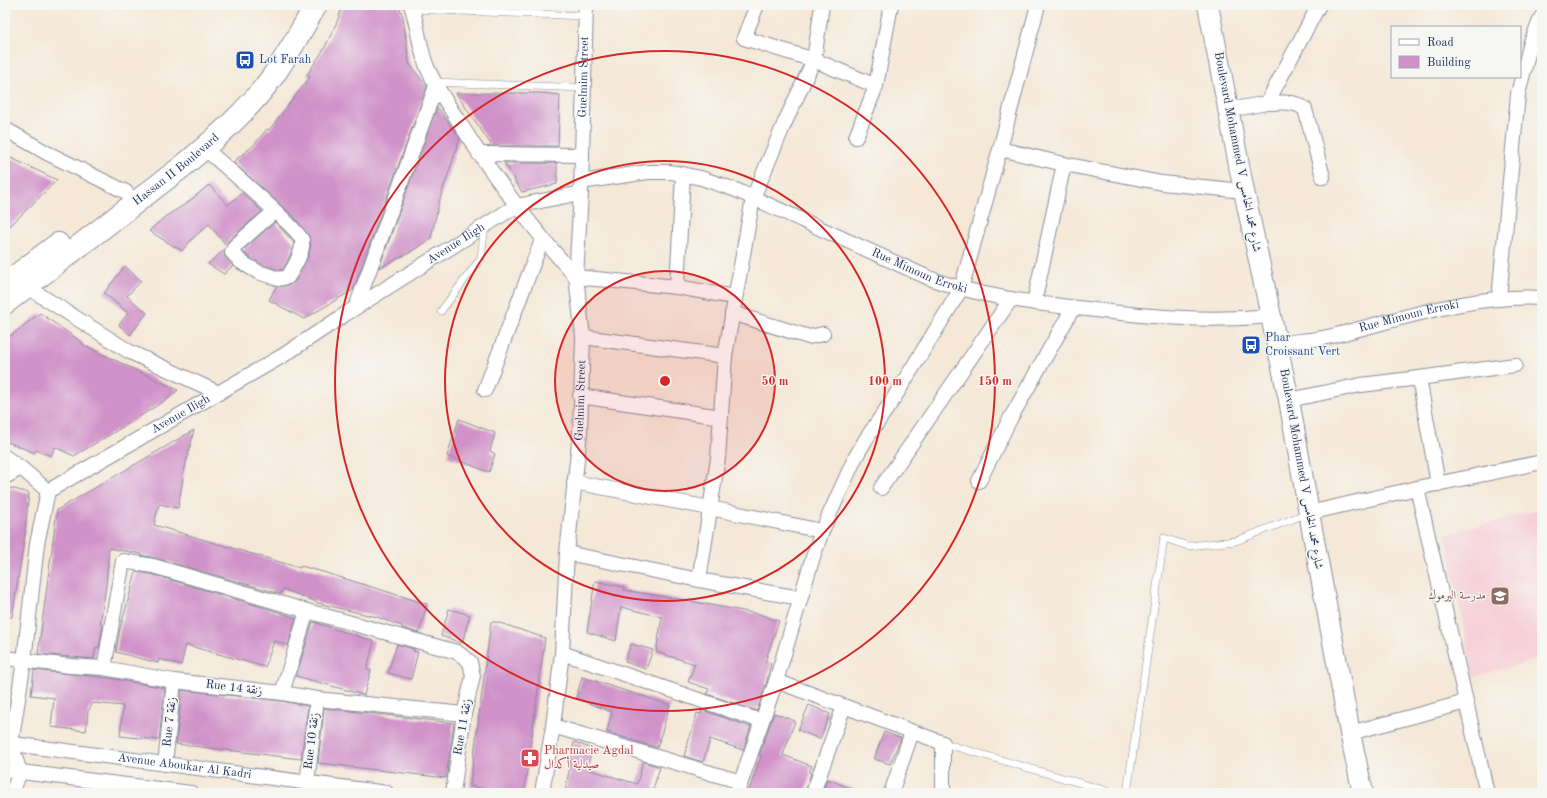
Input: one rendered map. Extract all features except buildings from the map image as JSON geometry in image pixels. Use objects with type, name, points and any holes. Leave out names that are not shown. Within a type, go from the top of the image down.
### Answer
[{"type":"main road","name":"Hassan II Boulevard","points":[[5,303],[16,282],[195,138],[233,102],[264,64],[298,5]]},
{"type":"main road","name":"Hassan II Boulevard","points":[[16,282],[204,148],[245,109],[273,76],[316,5]]},
{"type":"main road","name":"Boulevard Mohammed V شارع محمد الخامس","points":[[1208,5],[1244,191],[1278,344],[1350,734],[1363,793]]},
{"type":"street","points":[[757,5],[744,38],[814,60],[876,86]]},
{"type":"street","points":[[699,580],[718,458],[725,356],[752,198],[814,60],[822,5]]},
{"type":"street","points":[[856,137],[876,86],[891,5]]},
{"type":"street","points":[[553,726],[739,787],[776,681],[800,598],[822,531],[855,458],[866,438],[892,400],[961,289],[1038,5]]},
{"type":"street","points":[[1267,103],[1319,5]]},
{"type":"street","points":[[412,7],[426,65],[435,84],[479,154],[516,206],[542,240],[576,277],[677,287],[734,297]]},
{"type":"street","name":"Guelmim Street","points":[[542,793],[553,726],[562,653],[567,553],[580,433],[583,337],[576,277],[581,187],[586,11]]},
{"type":"street","points":[[1499,299],[1518,94],[1531,42],[1542,16]]},
{"type":"street","points":[[356,307],[435,84]]},
{"type":"street","points":[[1229,110],[1267,103],[1292,102],[1305,108],[1323,177]]},
{"type":"street","points":[[5,129],[47,153],[126,192]]},
{"type":"street","points":[[204,148],[275,211],[302,238],[302,247],[288,277],[278,279],[258,272],[241,262],[232,252],[236,246],[275,211]]},
{"type":"street","points":[[1000,149],[1064,164],[1162,183],[1244,191]]},
{"type":"street","points":[[479,154],[582,155]]},
{"type":"street","points":[[1034,303],[1064,164]]},
{"type":"street","name":"Rue Mimoun Erroki","points":[[581,187],[648,172],[683,174],[719,183],[903,267],[961,289],[1034,303],[1168,318],[1228,319],[1272,316]]},
{"type":"street","points":[[677,287],[683,174]]},
{"type":"street","name":"Avenue Iligh","points":[[48,491],[284,355],[356,307],[516,206],[581,187]]},
{"type":"street","points":[[485,390],[542,240]]},
{"type":"street","points":[[16,282],[130,352],[219,393]]},
{"type":"street","name":"Rue Mimoun Erroki","points":[[1278,344],[1330,336],[1444,307],[1499,299],[1542,298]]},
{"type":"street","points":[[881,488],[1011,299]]},
{"type":"street","points":[[979,481],[1010,419],[1074,308]]},
{"type":"street","points":[[732,313],[809,337],[823,334]]},
{"type":"street","points":[[583,337],[725,356]]},
{"type":"street","points":[[1289,400],[1361,385],[1515,365]]},
{"type":"street","points":[[1419,378],[1438,484]]},
{"type":"street","points":[[580,396],[721,417]]},
{"type":"street","points":[[5,457],[21,468],[48,491],[37,544],[24,661],[8,743],[20,772],[12,793]]},
{"type":"street","points":[[1309,513],[1417,488],[1542,462]]},
{"type":"street","points":[[5,477],[21,468]]},
{"type":"street","points":[[574,482],[822,531]]},
{"type":"street","points":[[1417,488],[1487,793]]},
{"type":"street","points":[[567,553],[699,580],[800,598]]},
{"type":"street","points":[[104,668],[123,561],[153,566],[307,611],[282,693]]},
{"type":"street","name":"Rue 11 زنقة","points":[[307,611],[457,652],[470,662],[473,676],[464,714],[453,793]]},
{"type":"street","points":[[562,653],[761,721]]},
{"type":"street","name":"Rue 14 زنقة","points":[[5,658],[104,668],[174,681],[282,693],[317,699],[464,714]]},
{"type":"street","name":"Rue 7 زنقة","points":[[165,764],[174,681]]},
{"type":"street","points":[[776,681],[943,743],[943,793]]},
{"type":"street","name":"Rue 10 زنقة","points":[[307,783],[317,699]]},
{"type":"street","points":[[1350,734],[1466,702]]},
{"type":"street","points":[[812,793],[844,706]]},
{"type":"street","points":[[891,793],[912,732]]},
{"type":"street","name":"Avenue Aboukar Al Kadri","points":[[8,743],[387,793]]},
{"type":"street","name":"Avenue Aboukar Al Kadri","points":[[5,770],[146,790],[191,793]]},
{"type":"lane","points":[[412,7],[586,11]]},
{"type":"lane","points":[[435,84],[584,88]]},
{"type":"lane","points":[[441,311],[481,258],[485,225]]},
{"type":"lane","points":[[1127,793],[1164,538],[1188,546],[1236,541],[1309,513]]},
{"type":"lane","points":[[943,743],[1114,793]]},
{"type":"shaded area","name":"مدرسة اليرموك","points":[[1542,509],[1542,658],[1473,677],[1446,534]]},
{"type":"place","name":"Lot Farah","points":[[245,60]]},
{"type":"place","name":"Phar Croissant Vert","points":[[1251,345]]},
{"type":"place","name":"مدرسة اليرموك","points":[[1500,596]]},
{"type":"place","name":"Pharmacie Agdal صيدلية أكدال","points":[[530,758]]}]
